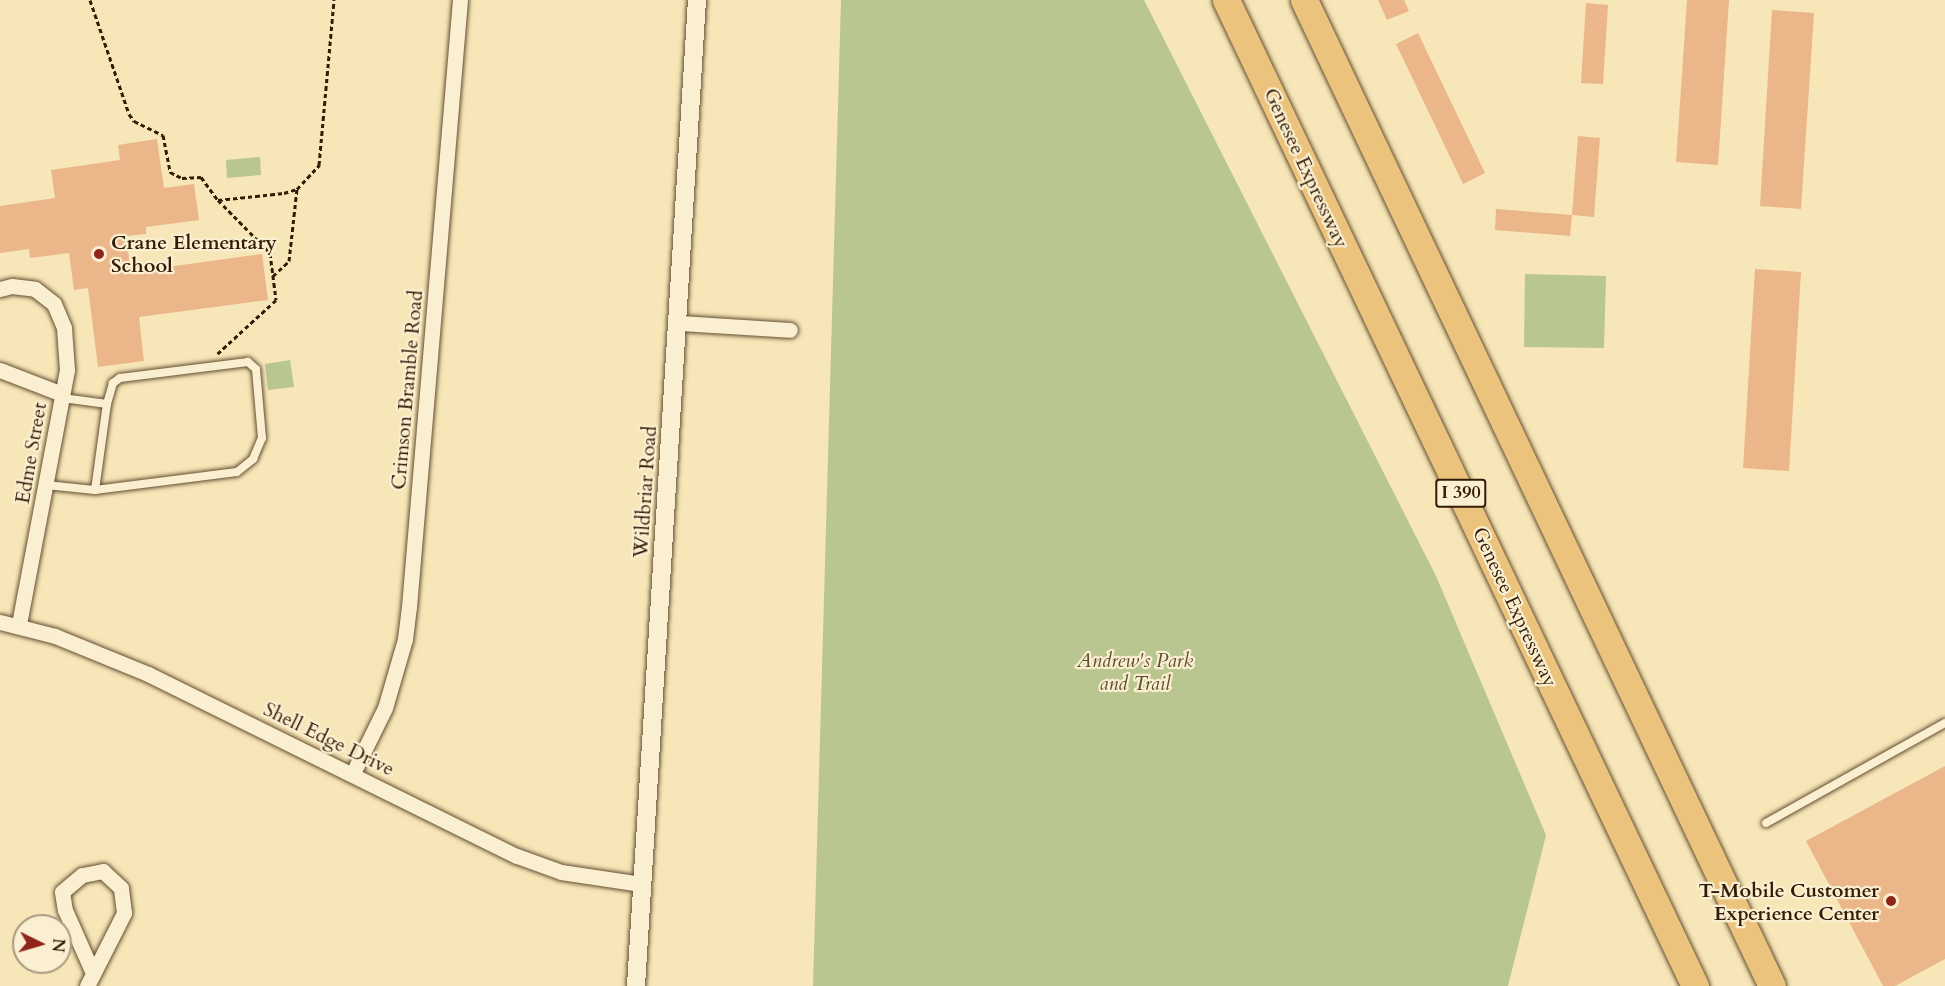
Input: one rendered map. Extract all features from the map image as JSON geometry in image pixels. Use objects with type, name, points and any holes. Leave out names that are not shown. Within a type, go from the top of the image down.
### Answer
[{"type":"highway","name":"Genesee Expressway","points":[[1226,0],[1695,986]]},
{"type":"highway","points":[[1304,0],[1772,986]]},
{"type":"street","name":"Crimson Bramble Road","points":[[353,774],[388,699],[409,607],[460,0]]},
{"type":"street","name":"Wildbriar Road","points":[[636,986],[680,323],[697,0]]},
{"type":"street","name":"Edme Street","points":[[0,289],[12,286],[35,289],[54,304],[64,328],[67,370],[19,625]]},
{"type":"street","points":[[680,323],[790,330]]},
{"type":"street","name":"Edme Street","points":[[0,369],[62,396]]},
{"type":"street","name":"Shell Edge Drive","points":[[0,622],[19,625],[148,674],[517,856],[561,872],[641,884]]},
{"type":"street","points":[[87,986],[92,971],[120,928],[124,913],[121,888],[103,871],[82,875],[62,892],[65,910],[92,971]]},
{"type":"lane","points":[[46,485],[95,490],[237,472],[254,459],[262,438],[255,365],[248,362],[116,380],[107,404],[95,490]]},
{"type":"lane","points":[[62,396],[107,404]]},
{"type":"lane","points":[[1766,823],[1945,723]]},
{"type":"path","points":[[90,0],[129,114],[134,121],[164,135],[170,172],[182,178],[201,177],[218,200],[270,253],[276,300],[202,367]]},
{"type":"path","points":[[218,200],[297,189],[311,176],[323,153],[334,0]]},
{"type":"path","points":[[273,276],[289,261],[297,189]]},
{"type":"green space","name":"Andrew's Park and Trail","points":[[841,0],[1144,0],[1436,576],[1546,835],[1508,986],[813,986]]},
{"type":"green space","points":[[260,157],[261,175],[227,178],[226,160]]},
{"type":"green space","points":[[1525,274],[1606,276],[1604,348],[1524,347]]},
{"type":"green space","points":[[290,360],[294,387],[268,390],[265,364]]},
{"type":"building","points":[[1378,0],[1404,0],[1409,11],[1387,20]]},
{"type":"building","points":[[1687,0],[1729,0],[1718,165],[1676,162]]},
{"type":"building","points":[[1586,3],[1608,5],[1603,84],[1581,83]]},
{"type":"building","points":[[1772,10],[1814,13],[1801,209],[1760,206]]},
{"type":"building","points":[[1418,33],[1485,173],[1463,184],[1396,44]]},
{"type":"building","points":[[1578,136],[1600,138],[1594,217],[1572,215]]},
{"type":"building","name":"Crane Elementary School","points":[[157,139],[164,188],[194,184],[199,220],[146,227],[146,234],[126,236],[131,272],[262,254],[268,300],[139,317],[144,361],[98,367],[88,288],[74,290],[69,253],[30,258],[29,249],[0,253],[0,206],[55,198],[51,170],[120,160],[118,145]]},
{"type":"building","points":[[1496,209],[1572,215],[1570,236],[1495,230]]},
{"type":"building","points":[[1755,269],[1801,272],[1789,471],[1743,468]]},
{"type":"building","name":"T-Mobile Customer Experience Center","points":[[1945,766],[1945,959],[1895,986],[1883,986],[1806,841]]},
{"type":"place","name":"Crane Elementary School","points":[[99,254]]},
{"type":"place","name":"T-Mobile Customer Experience Center","points":[[1891,901]]}]
